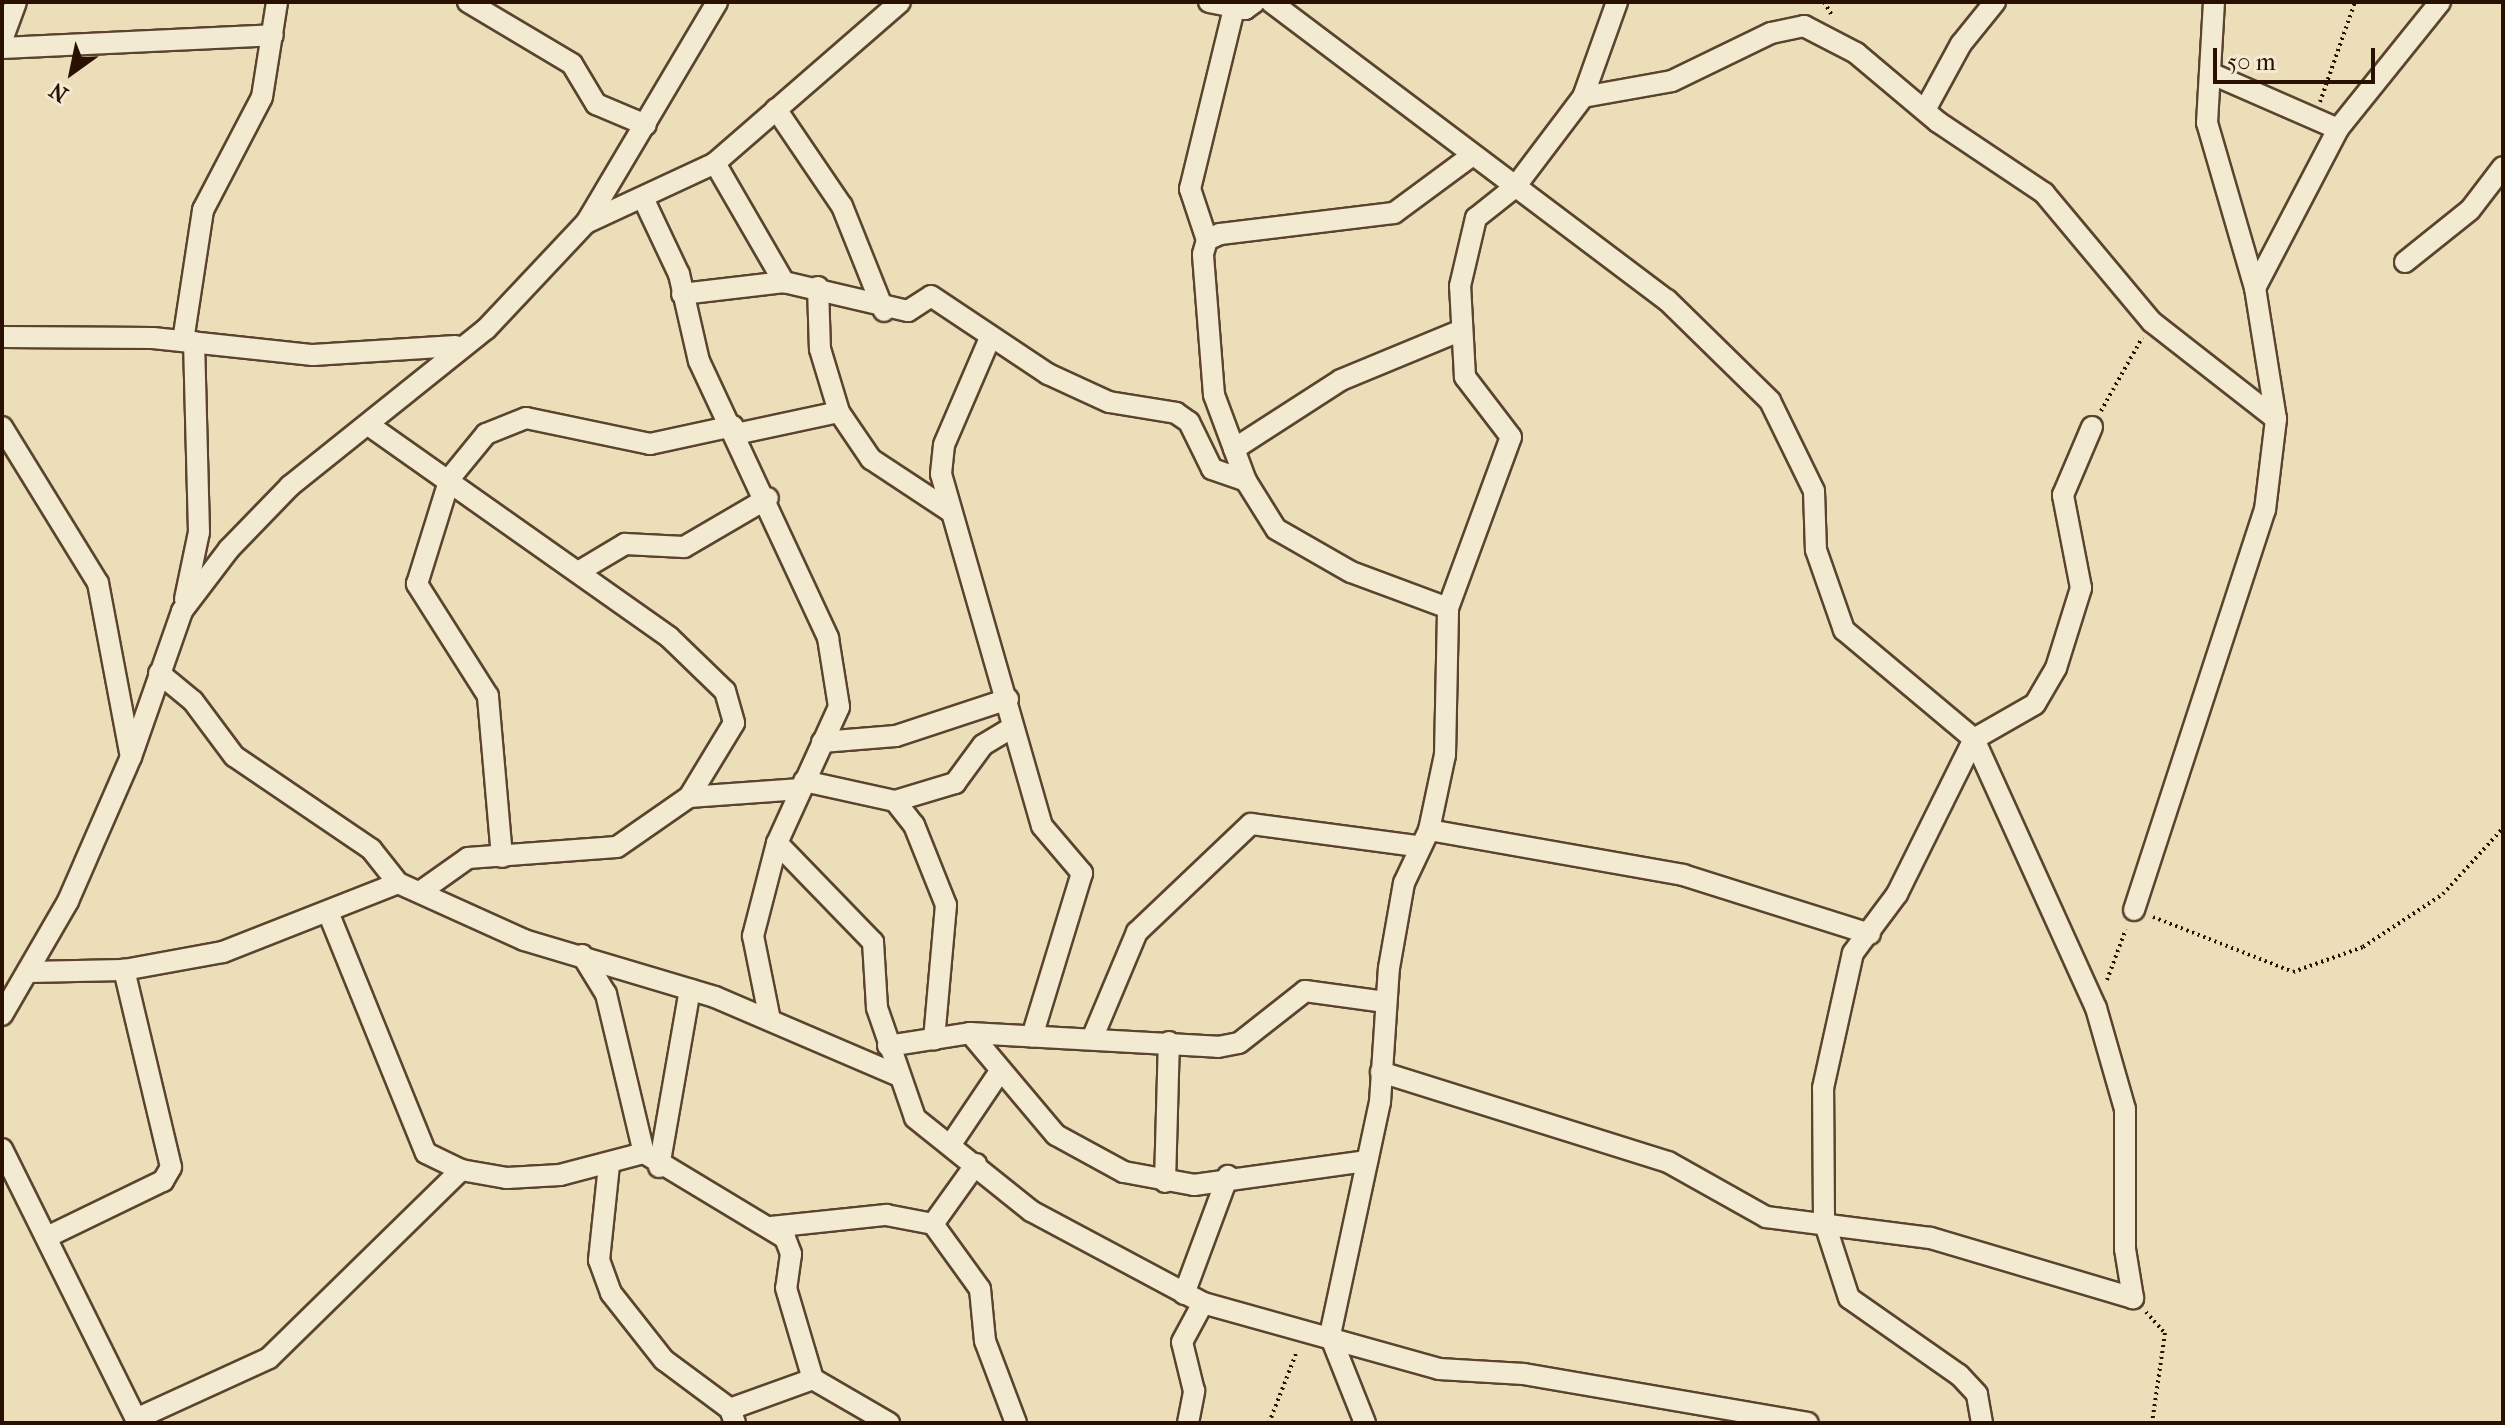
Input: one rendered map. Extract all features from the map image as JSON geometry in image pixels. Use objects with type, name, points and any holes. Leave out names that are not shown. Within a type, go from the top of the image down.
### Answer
[{"type":"street","points":[[2,40],[16,2]]},
{"type":"street","points":[[2,1015],[29,972],[131,757],[182,611],[199,532],[188,341],[203,210],[262,97],[277,2]]},
{"type":"street","points":[[468,2],[572,64],[596,104],[646,125]]},
{"type":"street","points":[[182,611],[290,486],[370,426],[456,346],[486,329],[586,223],[717,2]]},
{"type":"street","points":[[586,223],[715,163],[900,2]]},
{"type":"street","points":[[1209,2],[1234,9],[1255,2]]},
{"type":"street","points":[[1271,2],[1470,157],[1667,300],[1770,401],[1814,491],[1816,550],[1844,630],[1974,739],[2096,1008],[2125,1109],[2133,1298],[1930,1238],[1824,1221],[1766,1217],[1668,1162],[1621,1153],[1381,1072]]},
{"type":"street","points":[[1925,110],[1961,44],[1995,2]]},
{"type":"street","points":[[2134,910],[2265,510],[2276,419],[2255,288],[2207,123],[2214,2]]},
{"type":"street","points":[[2255,288],[2338,129],[2440,2]]},
{"type":"street","points":[[1365,1423],[1330,1335],[1367,1161],[1381,1072],[1385,1002],[1445,755],[1448,608],[1511,437],[1465,377],[1457,332],[1470,230],[1515,187],[1583,97],[1611,5]]},
{"type":"street","points":[[1234,9],[1190,189],[1207,240],[1214,395],[1246,481],[1276,529],[1351,572],[1448,608]]},
{"type":"street","points":[[1583,97],[1672,81],[1729,60],[1771,33],[1804,26],[1856,53],[1925,110],[2044,193],[2152,322],[2276,419]]},
{"type":"street","points":[[2,48],[273,35]]},
{"type":"street","points":[[2210,73],[2316,116],[2338,129]]},
{"type":"street","points":[[776,109],[842,206],[884,311]]},
{"type":"street","points":[[1207,240],[1394,213],[1470,157]]},
{"type":"street","points":[[715,163],[784,282]]},
{"type":"street","points":[[2405,262],[2470,210],[2503,167]]},
{"type":"street","points":[[643,198],[682,294],[699,361],[768,498],[828,638],[839,707],[777,843],[753,936],[770,1020]]},
{"type":"street","points":[[682,294],[784,282],[818,287],[884,311],[908,311],[931,296],[990,338],[1109,402],[1176,413],[1189,422],[1212,469],[1246,481]]},
{"type":"street","points":[[818,287],[822,362],[839,412],[871,459],[950,511]]},
{"type":"street","points":[[1234,449],[1341,380],[1457,332]]},
{"type":"street","points":[[2,337],[188,341],[313,355],[456,346]]},
{"type":"street","points":[[990,338],[944,445],[941,474],[1042,826],[1082,873],[1032,1037]]},
{"type":"street","points":[[502,857],[488,696],[417,584],[450,478],[486,434],[526,418],[650,444],[839,412]]},
{"type":"street","points":[[370,426],[450,478],[669,637],[730,700],[734,723],[689,797],[617,847],[468,858],[420,892]]},
{"type":"street","points":[[2,427],[98,583],[131,757]]},
{"type":"street","points":[[1982,1423],[1977,1394],[1959,1375],[1849,1298],[1824,1221],[1823,1088],[1853,953],[1870,934],[1974,739],[2035,704],[2056,668],[2081,588],[2063,495],[2092,427]]},
{"type":"street","points":[[578,572],[625,544],[684,547],[768,498]]},
{"type":"street","points":[[159,673],[193,701],[234,756],[371,849],[398,883],[524,940],[690,990],[770,1020],[897,1075]]},
{"type":"street","points":[[822,742],[896,736],[1008,699]]},
{"type":"street","points":[[689,797],[802,785],[895,801],[955,783],[983,745],[1013,727]]},
{"type":"street","points":[[895,801],[914,825],[946,905],[934,1039]]},
{"type":"street","points":[[1092,1039],[1137,932],[1251,824],[1423,838],[1683,875],[1870,934]]},
{"type":"street","points":[[777,843],[873,942],[888,1046],[915,1118],[1031,1211],[1193,1299],[1330,1335],[1439,1369],[1524,1374],[1808,1423]]},
{"type":"street","points":[[29,972],[124,970],[249,946],[398,883]]},
{"type":"street","points":[[328,912],[426,1153],[461,1170],[507,1178],[652,1160],[771,1227],[791,1254],[786,1288],[813,1379],[889,1423]]},
{"type":"street","points":[[582,955],[606,994],[652,1160]]},
{"type":"street","points":[[47,1237],[163,1181],[171,1167],[124,970]]},
{"type":"street","points":[[652,1160],[690,990]]},
{"type":"street","points":[[888,1046],[970,1033],[1239,1043],[1305,991],[1385,1002]]},
{"type":"street","points":[[970,1033],[1056,1135],[1124,1172],[1165,1182],[1367,1161]]},
{"type":"street","points":[[1165,1182],[1169,1042]]},
{"type":"street","points":[[951,1144],[1001,1070]]},
{"type":"street","points":[[2,1149],[137,1421],[269,1358],[461,1170]]},
{"type":"street","points":[[933,1224],[976,1164]]},
{"type":"street","points":[[609,1165],[599,1260],[611,1293],[664,1360],[732,1416],[813,1379]]},
{"type":"street","points":[[1188,1423],[1194,1391],[1182,1342],[1228,1176]]},
{"type":"street","points":[[771,1227],[886,1215],[933,1224],[980,1289],[985,1341],[1016,1423]]},
{"type":"path","points":[[2316,116],[2355,2]]},
{"type":"path","points":[[2092,427],[2152,322]]},
{"type":"path","points":[[2096,1008],[2134,910],[2293,972],[2363,947],[2443,894],[2503,828]]},
{"type":"path","points":[[2133,1298],[2165,1333],[2152,1423]]},
{"type":"path","points":[[1269,1423],[1305,1330]]}]
